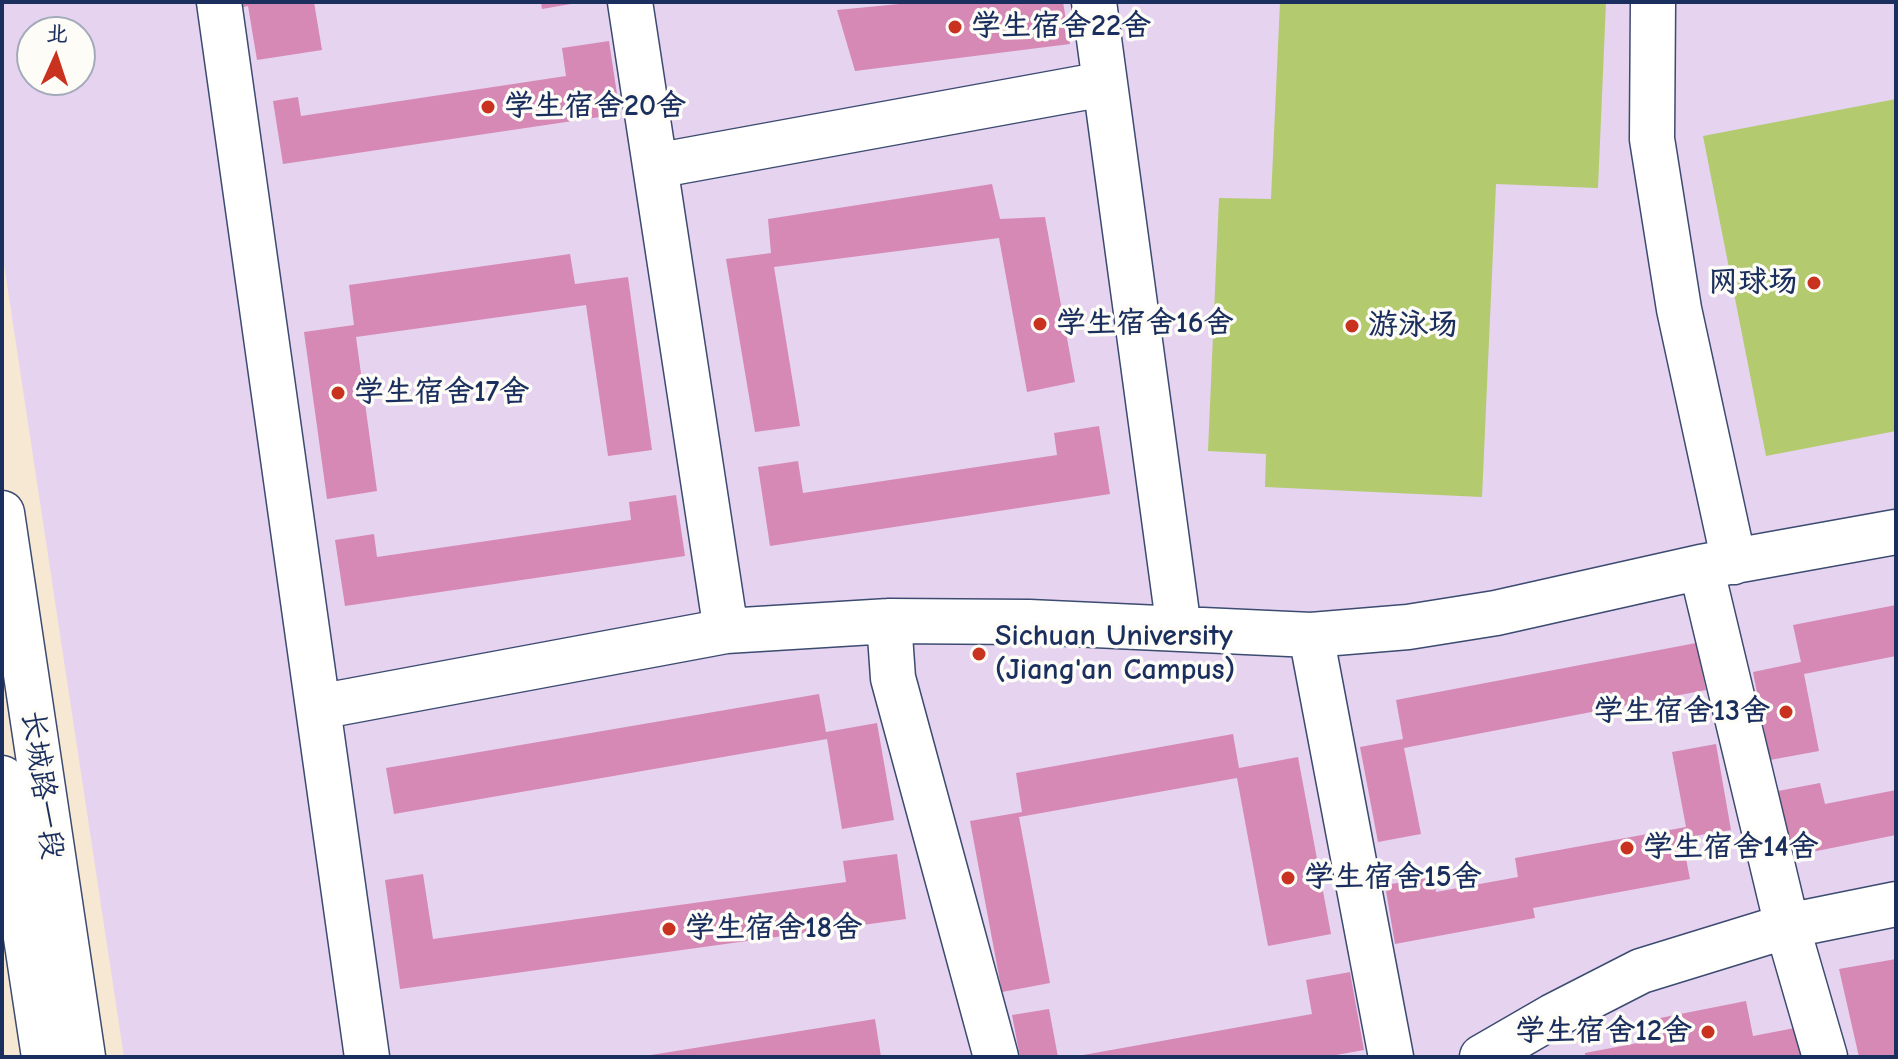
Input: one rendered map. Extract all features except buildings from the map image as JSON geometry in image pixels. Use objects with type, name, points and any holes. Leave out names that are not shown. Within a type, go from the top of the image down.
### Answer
[{"type":"street","points":[[219,2],[367,1057]]},
{"type":"street","points":[[630,2],[726,631]]},
{"type":"street","points":[[1094,2],[1179,629]]},
{"type":"street","points":[[1653,2],[1652,139],[1718,565],[1787,926],[1825,1057]]},
{"type":"street","points":[[655,166],[1104,84]]},
{"type":"street","name":"长城路一段","points":[[2,513],[83,1057]]},
{"type":"street","points":[[318,707],[726,631],[889,621],[1029,622],[1311,635],[1408,627],[1496,613],[1718,565],[1896,532]]},
{"type":"street","points":[[889,621],[893,678],[996,1057]]},
{"type":"street","points":[[1311,635],[1391,1057]]},
{"type":"street","name":"长城路一段","points":[[2,778],[44,1057]]},
{"type":"street","points":[[1482,1057],[1641,971],[1787,926],[1896,904]]},
{"type":"shaded area","name":"Sichuan University (Jiang'an Campus)","points":[[2,2],[1896,2],[1896,1057],[124,1057],[2,251]]},
{"type":"green space","name":"游泳场","points":[[1280,2],[1606,2],[1598,188],[1496,184],[1482,497],[1265,487],[1266,454],[1208,451],[1219,198],[1271,199]]},
{"type":"green space","name":"网球场","points":[[1896,99],[1896,431],[1766,456],[1703,136]]},
{"type":"place","name":"学生宿舍22舍","points":[[955,27]]},
{"type":"place","name":"学生宿舍20舍","points":[[488,107]]},
{"type":"place","name":"网球场","points":[[1814,283]]},
{"type":"place","name":"学生宿舍16舍","points":[[1040,324]]},
{"type":"place","name":"游泳场","points":[[1352,326]]},
{"type":"place","name":"学生宿舍17舍","points":[[338,393]]},
{"type":"place","name":"Sichuan University (Jiang'an Campus)","points":[[979,654]]},
{"type":"place","name":"学生宿舍13舍","points":[[1786,712]]},
{"type":"place","name":"学生宿舍14舍","points":[[1627,848]]},
{"type":"place","name":"学生宿舍15舍","points":[[1288,878]]},
{"type":"place","name":"学生宿舍18舍","points":[[669,929]]},
{"type":"place","name":"学生宿舍12舍","points":[[1708,1032]]}]
